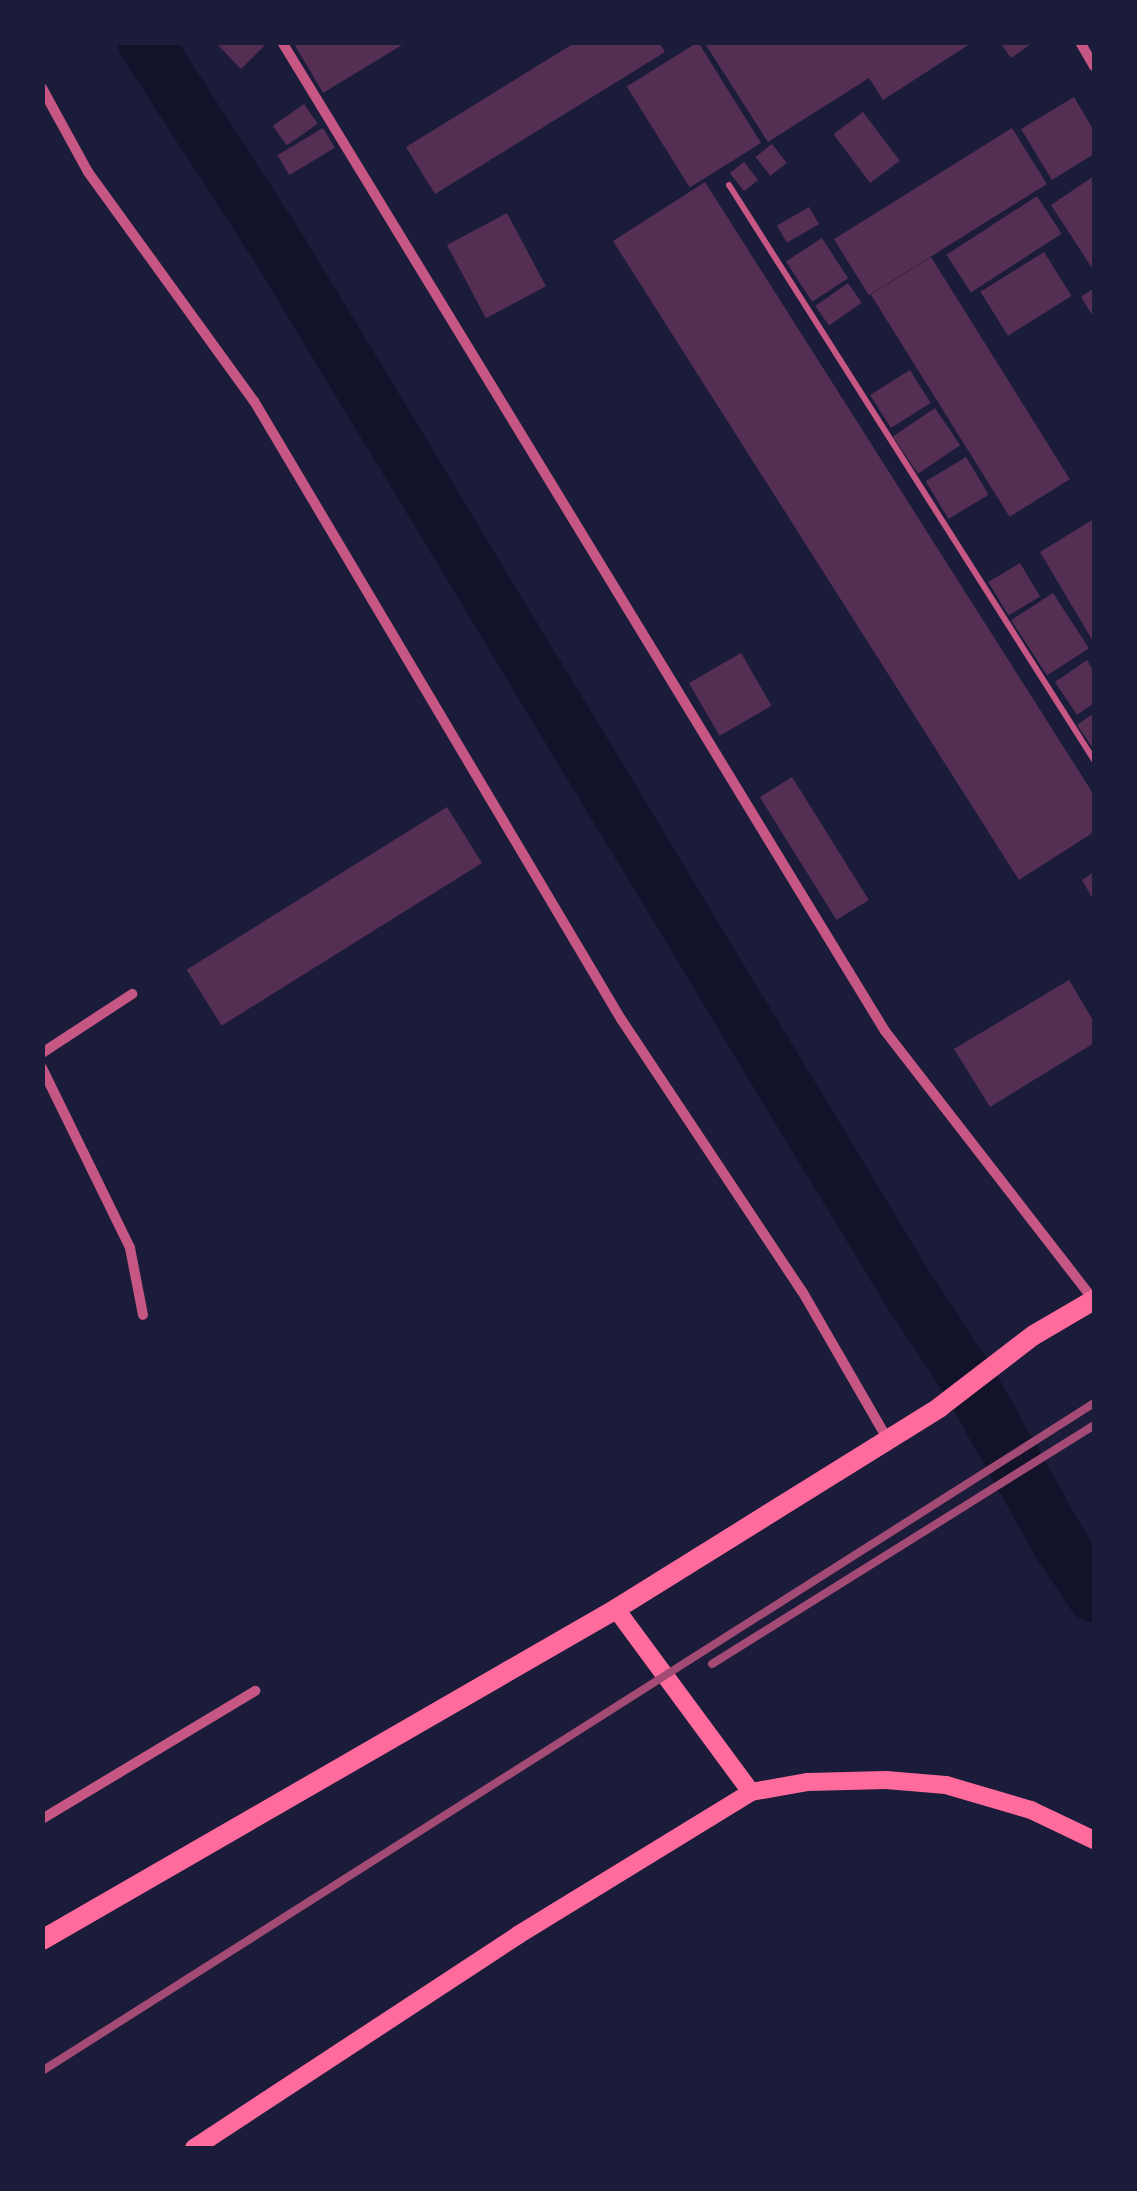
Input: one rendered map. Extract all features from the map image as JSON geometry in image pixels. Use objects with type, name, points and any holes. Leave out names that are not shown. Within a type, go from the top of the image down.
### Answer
[{"type":"main road","points":[[42,1940],[616,1608],[940,1407],[1034,1335],[1094,1300]]},
{"type":"main road","points":[[616,1608],[751,1792]]},
{"type":"main road","points":[[194,2148],[502,1945],[751,1792],[808,1782],[886,1780],[946,1785],[1031,1810],[1094,1840]]},
{"type":"street","points":[[282,42],[884,1031],[1094,1300]]},
{"type":"street","points":[[1080,42],[1094,66]]},
{"type":"street","points":[[42,88],[88,172],[254,401],[590,969],[724,1180],[802,1291],[887,1438]]},
{"type":"street","points":[[42,1053],[132,994]]},
{"type":"street","points":[[42,1068],[130,1248],[143,1315]]},
{"type":"street","points":[[42,1818],[256,1691]]},
{"type":"lane","points":[[729,186],[1094,760]]},
{"type":"building","points":[[215,42],[263,42],[265,45],[241,69]]},
{"type":"building","points":[[293,42],[407,42],[323,93]]},
{"type":"building","points":[[576,42],[659,42],[665,52],[435,194],[406,147]]},
{"type":"building","points":[[698,42],[761,143],[690,187],[627,87]]},
{"type":"building","points":[[704,42],[973,42],[883,100],[869,78],[768,142]]},
{"type":"building","points":[[1000,42],[1034,42],[1011,58]]},
{"type":"building","points":[[1074,97],[1094,131],[1094,154],[1052,180],[1021,129]]},
{"type":"building","points":[[304,104],[318,124],[287,145],[273,126]]},
{"type":"building","points":[[863,112],[900,161],[870,183],[833,134]]},
{"type":"building","points":[[323,128],[335,148],[289,175],[278,155]]},
{"type":"building","points":[[1012,128],[1047,184],[869,295],[834,239]]},
{"type":"building","points":[[772,144],[787,163],[770,176],[755,157]]},
{"type":"building","points":[[744,162],[758,180],[744,191],[730,173]]},
{"type":"building","points":[[1094,176],[1094,271],[1051,205]]},
{"type":"building","points":[[705,182],[1094,795],[1094,832],[1019,880],[613,241]]},
{"type":"building","points":[[1037,196],[1062,234],[971,293],[946,255]]},
{"type":"building","points":[[809,207],[819,224],[787,243],[777,226]]},
{"type":"building","points":[[507,213],[546,286],[486,318],[447,245]]},
{"type":"building","points":[[822,238],[848,278],[812,302],[786,261]]},
{"type":"building","points":[[1044,252],[1072,296],[1008,336],[980,292]]},
{"type":"building","points":[[931,257],[1070,479],[1010,517],[871,295]]},
{"type":"building","points":[[848,283],[862,303],[829,326],[815,306]]},
{"type":"building","points":[[1094,288],[1094,318],[1081,297]]},
{"type":"building","points":[[910,370],[931,403],[891,428],[870,395]]},
{"type":"building","points":[[935,408],[960,445],[918,474],[893,437]]},
{"type":"building","points":[[966,457],[989,495],[948,519],[926,481]]},
{"type":"building","points":[[1094,519],[1094,643],[1040,552]]},
{"type":"building","points":[[1020,563],[1040,596],[1008,615],[988,582]]},
{"type":"building","points":[[1053,593],[1089,648],[1047,676],[1011,620]]},
{"type":"building","points":[[741,653],[772,706],[720,736],[689,683]]},
{"type":"building","points":[[1087,660],[1094,672],[1094,703],[1077,715],[1055,682]]},
{"type":"building","points":[[1094,713],[1094,750],[1077,725]]},
{"type":"building","points":[[792,777],[869,900],[837,920],[760,797]]},
{"type":"building","points":[[447,807],[482,863],[222,1026],[187,970]]},
{"type":"building","points":[[1094,872],[1094,901],[1082,880]]},
{"type":"building","points":[[1069,980],[1094,1022],[1094,1043],[990,1107],[954,1049]]},
{"type":"waterway","points":[[145,42],[279,249],[907,1288],[969,1382],[1060,1544],[1094,1595]]},
{"type":"railway","points":[[42,2071],[1094,1403]]},
{"type":"railway","points":[[712,1664],[1094,1425]]}]
